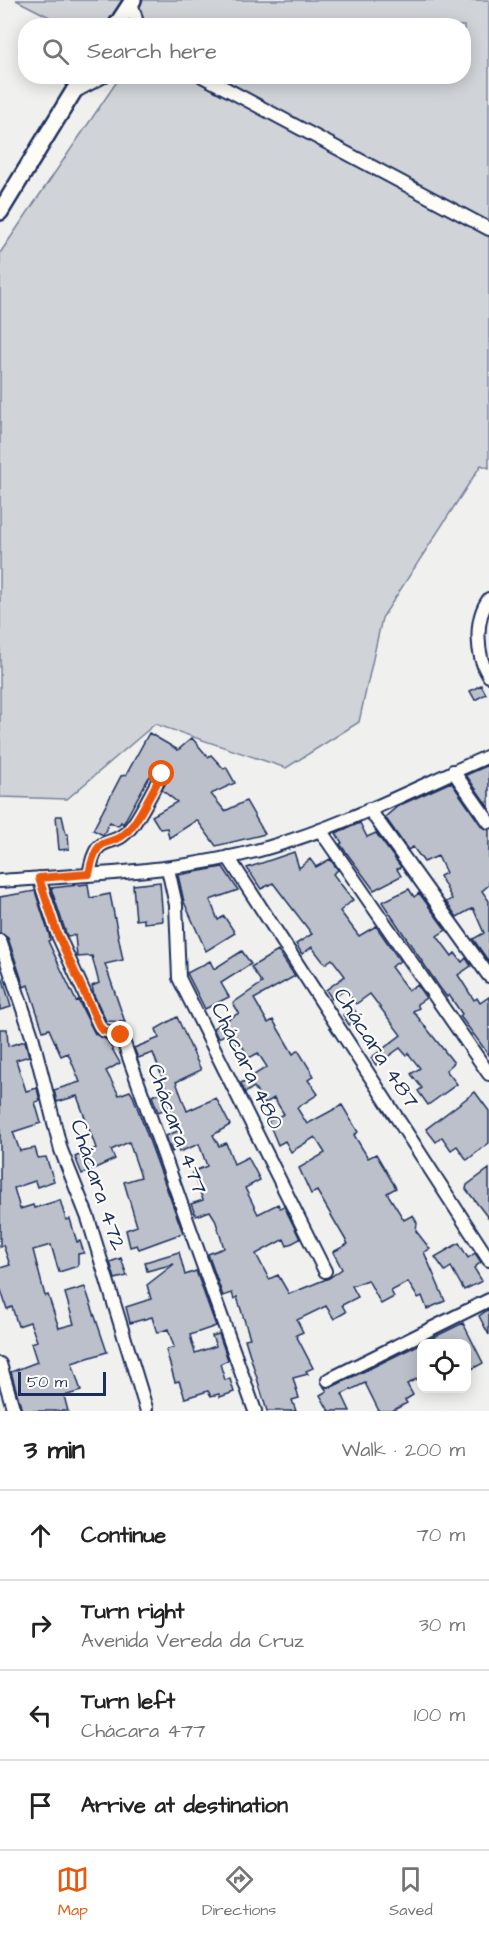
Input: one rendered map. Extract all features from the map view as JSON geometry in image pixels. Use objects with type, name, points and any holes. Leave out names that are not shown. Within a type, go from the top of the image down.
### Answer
[{"type":"main road","points":[[121,18],[132,1]]},
{"type":"main road","points":[[0,212],[79,84]]},
{"type":"street","points":[[132,1],[136,18]]},
{"type":"street","points":[[74,92],[89,84]]},
{"type":"street","points":[[217,84],[489,229]]},
{"type":"street","points":[[489,599],[485,605],[478,639],[482,664],[489,676]]},
{"type":"street","points":[[0,881],[168,869],[228,858],[271,847],[320,830],[489,756]]},
{"type":"street","points":[[453,771],[489,822]]},
{"type":"street","points":[[89,874],[93,853],[97,846],[126,833],[162,774]]},
{"type":"street","points":[[369,809],[489,976]]},
{"type":"street","points":[[320,830],[489,1074]]},
{"type":"street","name":"Chácara 487","points":[[228,858],[489,1260]]},
{"type":"street","name":"Chácara 480","points":[[168,869],[176,905],[179,978],[325,1271]]},
{"type":"street","name":"Chácara 477","points":[[39,878],[57,933],[99,1025],[102,1030],[121,1035],[255,1411]]},
{"type":"street","name":"Chácara 472","points":[[0,941],[32,1036],[60,1150],[88,1218],[146,1408]]},
{"type":"street","points":[[328,1380],[489,1300]]},
{"type":"street","points":[[0,1364],[14,1411]]},
{"type":"shaded area","points":[[16,0],[489,0],[489,468],[481,465],[382,618],[359,722],[286,768],[155,724],[67,799],[0,797],[0,253],[115,84],[471,84],[471,18],[51,18]]},
{"type":"building","points":[[481,685],[486,694],[475,700],[470,691]]},
{"type":"building","points":[[149,733],[178,750],[192,738],[208,757],[211,755],[224,769],[226,767],[235,783],[211,794],[225,811],[246,801],[265,834],[216,846],[197,820],[169,838],[167,828],[160,829],[152,816],[177,802],[162,790],[170,775],[169,769],[163,766],[157,767],[148,779],[123,824],[121,822],[118,826],[110,822],[103,835],[93,830],[121,776],[126,775]]},
{"type":"building","points":[[489,765],[489,808],[466,775]]},
{"type":"building","points":[[451,782],[482,827],[489,830],[489,885],[482,891],[489,901],[489,962],[473,939],[484,933],[473,908],[457,917],[446,902],[452,899],[440,876],[446,873],[438,856],[424,862],[413,847],[408,850],[385,817],[398,806]]},
{"type":"building","points":[[56,816],[62,816],[66,834],[68,834],[69,849],[59,850]]},
{"type":"building","points":[[360,823],[367,837],[376,833],[401,867],[397,869],[401,876],[374,890],[340,844],[342,843],[336,833]]},
{"type":"building","points":[[294,852],[299,868],[310,859],[316,867],[330,859],[338,870],[333,874],[353,900],[340,911],[359,936],[376,926],[400,961],[391,967],[408,990],[417,985],[426,998],[417,1004],[419,1008],[413,1011],[454,1063],[446,1070],[457,1084],[428,1105],[418,1091],[422,1088],[411,1074],[420,1068],[408,1053],[406,1055],[400,1048],[376,1065],[371,1058],[401,1035],[370,994],[356,1004],[345,990],[332,999],[326,990],[345,976],[332,959],[325,964],[312,947],[302,954],[296,944],[312,934],[273,883],[261,889],[247,868]]},
{"type":"building","points":[[223,867],[238,890],[210,900],[218,920],[224,916],[235,933],[206,951],[184,902],[178,875]]},
{"type":"building","points":[[160,882],[163,921],[144,923],[144,919],[136,920],[133,885]]},
{"type":"building","points":[[88,884],[90,898],[110,894],[123,960],[105,964],[125,1022],[106,1021],[92,986],[99,983],[92,956],[77,957],[75,935],[67,936],[51,888]]},
{"type":"building","points":[[409,889],[414,897],[419,893],[446,930],[437,936],[452,956],[455,953],[462,962],[466,958],[471,966],[458,975],[474,1000],[477,998],[480,1003],[489,997],[489,1055],[382,902]]},
{"type":"building","points":[[35,891],[49,934],[50,940],[48,941],[76,1001],[78,1000],[95,1034],[107,1040],[120,1063],[106,1071],[119,1095],[130,1091],[133,1096],[183,1233],[139,1249],[137,1245],[130,1247],[126,1230],[137,1226],[124,1182],[141,1177],[129,1142],[111,1150],[115,1159],[82,1174],[75,1157],[96,1148],[77,1096],[57,1102],[54,1090],[80,1082],[68,1053],[61,1056],[49,1029],[43,1031],[28,985],[24,987],[8,938],[0,933],[0,897]]},
{"type":"building","points":[[242,951],[251,964],[221,983],[229,997],[205,1009],[187,973],[210,961],[214,969]]},
{"type":"building","points":[[278,951],[295,976],[254,999],[268,1023],[273,1020],[293,1054],[298,1050],[314,1076],[308,1080],[318,1094],[297,1108],[307,1124],[342,1105],[358,1132],[354,1135],[368,1158],[376,1154],[396,1188],[387,1193],[404,1220],[413,1215],[417,1223],[416,1231],[430,1249],[424,1252],[445,1301],[427,1309],[422,1296],[418,1298],[408,1282],[391,1291],[394,1297],[381,1304],[368,1280],[352,1286],[358,1297],[342,1305],[346,1312],[334,1319],[326,1306],[297,1320],[303,1332],[296,1335],[313,1368],[306,1371],[308,1374],[293,1378],[299,1398],[292,1400],[296,1411],[267,1411],[245,1339],[250,1338],[237,1297],[234,1299],[232,1293],[223,1296],[208,1254],[224,1248],[215,1219],[210,1211],[196,1216],[191,1204],[203,1200],[192,1172],[207,1166],[199,1144],[179,1152],[177,1148],[172,1152],[166,1136],[180,1130],[170,1107],[158,1112],[152,1096],[165,1091],[165,1085],[153,1053],[138,1058],[134,1048],[159,1038],[156,1029],[177,1017],[201,1070],[176,1082],[187,1111],[216,1098],[230,1125],[213,1135],[219,1146],[226,1143],[234,1164],[248,1157],[260,1180],[245,1188],[258,1214],[278,1204],[280,1208],[284,1206],[300,1239],[287,1246],[284,1239],[256,1254],[269,1279],[278,1275],[289,1294],[329,1278],[342,1269],[333,1252],[348,1244],[317,1191],[311,1194],[299,1168],[325,1153],[315,1137],[291,1152],[285,1141],[278,1145],[268,1121],[284,1114],[274,1098],[264,1104],[254,1087],[245,1093],[241,1083],[267,1067],[258,1053],[249,1058],[240,1042],[233,1046],[227,1034],[218,1038],[213,1028],[239,1013],[233,1003],[262,983],[251,967]]},
{"type":"building","points":[[0,979],[3,979],[11,1007],[0,1010]]},
{"type":"building","points":[[353,1008],[359,1017],[349,1025],[343,1015]]},
{"type":"building","points":[[0,1029],[7,1029],[8,1046],[25,1041],[29,1056],[16,1060],[26,1091],[37,1088],[40,1101],[35,1102],[41,1123],[13,1132],[20,1151],[35,1148],[38,1158],[46,1157],[54,1181],[37,1187],[35,1181],[14,1188],[20,1209],[33,1205],[34,1208],[60,1200],[66,1220],[70,1219],[77,1242],[80,1241],[84,1253],[78,1254],[78,1266],[59,1272],[51,1245],[33,1250],[45,1296],[48,1295],[59,1328],[74,1324],[65,1293],[85,1287],[107,1352],[72,1363],[81,1391],[64,1396],[68,1411],[22,1411],[11,1372],[37,1362],[31,1343],[37,1341],[30,1322],[18,1326],[12,1307],[7,1309],[0,1287],[0,1268],[10,1265],[3,1245],[0,1247]]},
{"type":"building","points":[[475,1092],[489,1111],[489,1143],[467,1160],[457,1146],[451,1150],[442,1137],[436,1142],[426,1129]]},
{"type":"building","points":[[489,1169],[489,1219],[466,1189],[467,1185]]},
{"type":"building","points":[[459,1243],[468,1258],[475,1253],[481,1262],[474,1268],[482,1281],[464,1290],[451,1267],[445,1271],[435,1257]]},
{"type":"building","points":[[179,1252],[185,1275],[196,1271],[216,1326],[190,1335],[195,1353],[216,1346],[212,1336],[219,1334],[228,1360],[220,1364],[225,1380],[230,1379],[234,1392],[220,1397],[219,1394],[211,1396],[208,1391],[185,1398],[179,1381],[175,1382],[166,1350],[174,1347],[168,1329],[157,1333],[152,1317],[130,1323],[126,1307],[151,1299],[147,1285],[174,1264],[147,1271],[145,1262]]},
{"type":"building","points":[[121,1258],[127,1276],[115,1279],[110,1262]]},
{"type":"building","points":[[489,1309],[489,1335],[479,1316]]},
{"type":"building","points":[[463,1323],[471,1339],[430,1339]]},
{"type":"building","points":[[471,1339],[483,1363],[472,1369],[471,1367]]},
{"type":"building","points":[[417,1345],[417,1379],[407,1384],[413,1395],[405,1400],[407,1403],[392,1411],[379,1411],[365,1383],[342,1394],[350,1411],[329,1411],[320,1395],[327,1391],[324,1387],[332,1387]]},
{"type":"route","points":[[121,1035],[102,1030],[99,1025],[57,933],[39,878],[89,874],[93,853],[97,846],[126,833],[162,774]]}]
